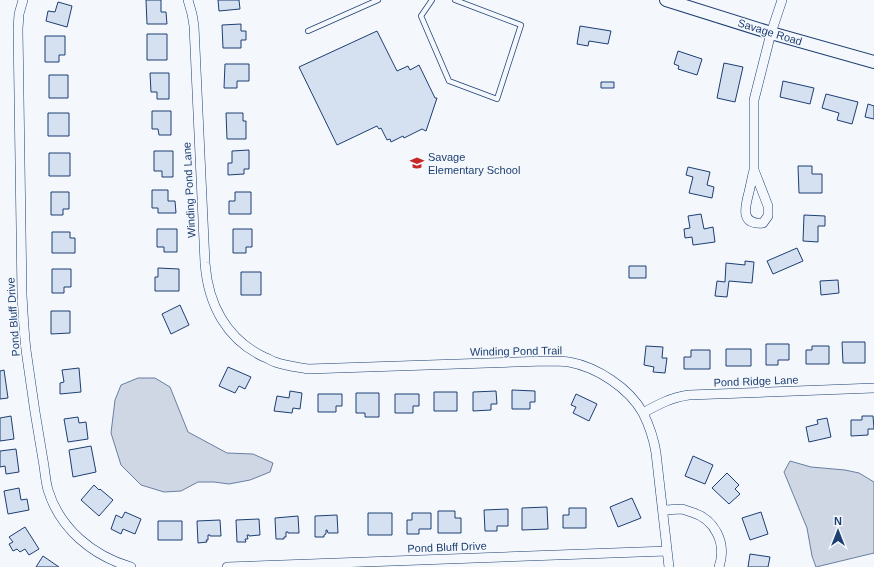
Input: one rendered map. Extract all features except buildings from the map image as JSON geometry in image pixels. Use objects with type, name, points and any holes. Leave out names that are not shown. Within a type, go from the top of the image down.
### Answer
[{"type":"street","name":"Pond Bluff Drive","points":[[23,0],[19,14],[18,29],[23,309],[26,349],[48,490],[58,512],[74,534],[93,550],[103,556],[131,567]]},
{"type":"street","name":"Winding Pond Lane","points":[[188,0],[194,26],[206,278],[214,305],[227,327],[257,354],[265,357]]},
{"type":"street","name":"Savage Road","points":[[666,0],[771,33],[874,62]]},
{"type":"street","points":[[754,170],[768,206],[768,216],[763,223],[755,224],[749,220],[745,213],[754,170],[754,100],[771,33],[782,0]]},
{"type":"street","name":"Winding Pond Trail","points":[[265,357],[275,362],[308,369],[557,361],[571,362],[594,370],[613,381],[629,396],[642,413],[654,443],[669,567]]},
{"type":"street","name":"Pond Ridge Lane","points":[[642,413],[659,404],[680,396],[689,395],[874,388]]},
{"type":"street","points":[[663,510],[682,509],[698,514],[709,522],[718,535],[721,544],[722,559],[719,567]]},
{"type":"street","name":"Pond Bluff Drive","points":[[227,567],[667,551]]},
{"type":"lane","points":[[308,31],[378,0]]},
{"type":"lane","points":[[432,0],[421,16],[449,81],[497,99],[521,24],[455,0]]},
{"type":"shaded area","points":[[138,378],[155,378],[170,387],[188,432],[227,453],[253,454],[273,463],[270,472],[250,480],[229,484],[198,482],[181,491],[164,492],[141,485],[121,465],[111,433],[115,400],[121,385]]},
{"type":"shaded area","points":[[790,461],[811,467],[845,470],[859,473],[874,482],[874,553],[816,567],[812,556],[807,528],[784,472]]},
{"type":"place","name":"Savage Elementary School","points":[[417,163]]}]
